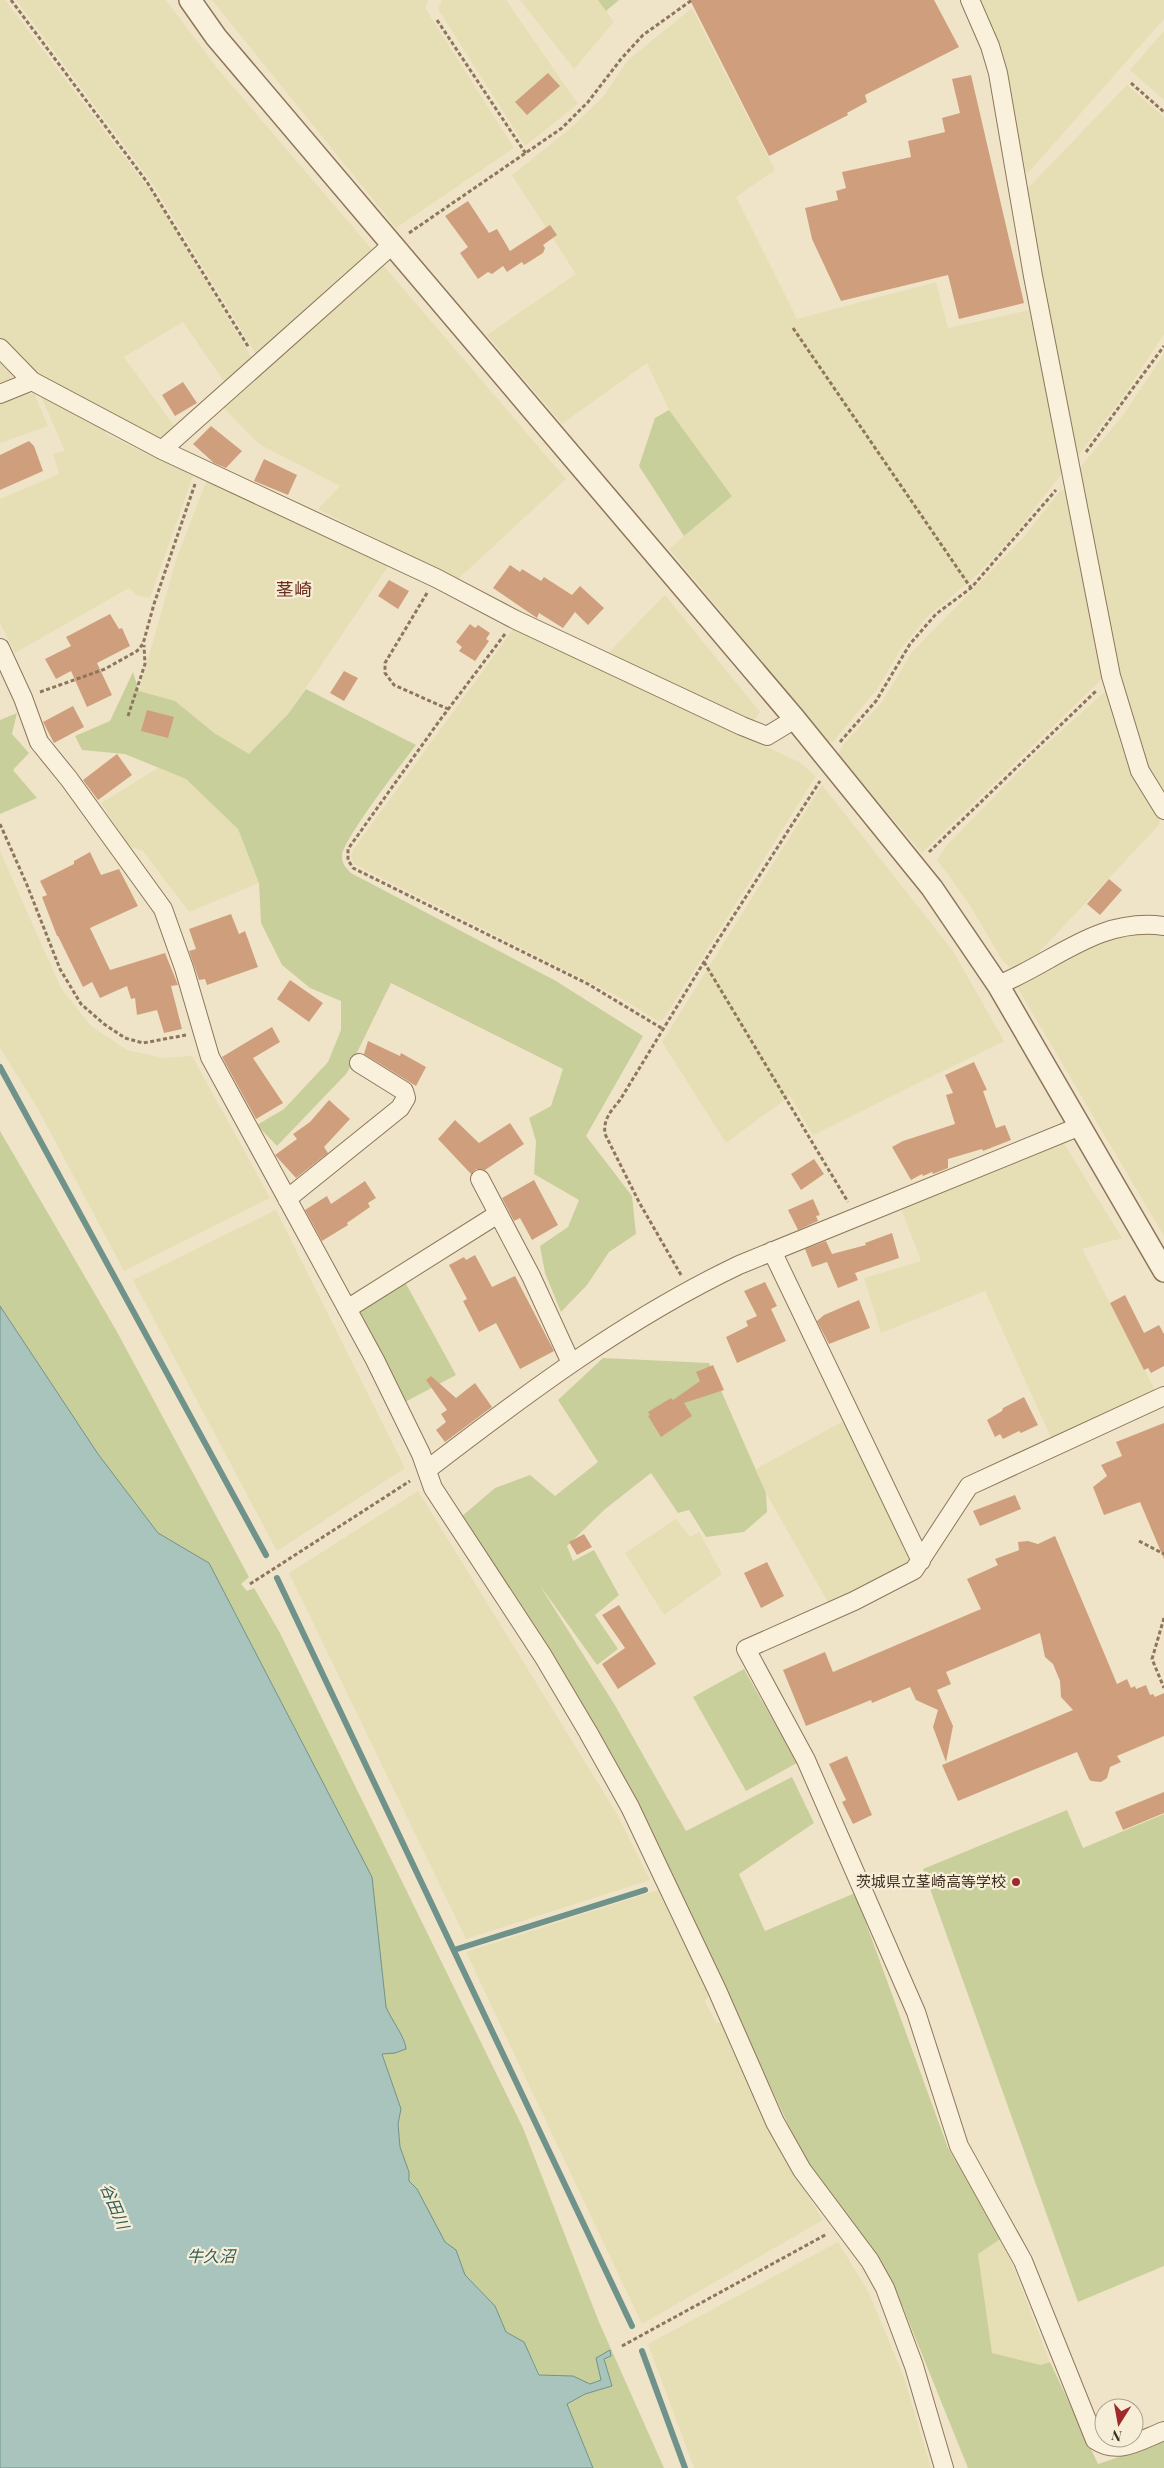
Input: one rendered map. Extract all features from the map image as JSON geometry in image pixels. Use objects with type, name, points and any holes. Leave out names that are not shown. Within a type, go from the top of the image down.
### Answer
[{"type":"street","points":[[190,0],[216,37],[795,719],[914,866],[958,925],[998,985],[1078,1127],[1164,1271]]},
{"type":"street","points":[[970,0],[990,46],[998,73],[1033,276],[1112,676],[1140,771],[1164,810]]},
{"type":"street","points":[[162,450],[392,245]]},
{"type":"street","points":[[0,348],[32,381],[162,450],[436,578],[516,620],[766,736],[795,719]]},
{"type":"street","points":[[0,394],[32,381]]},
{"type":"street","points":[[0,648],[23,698],[39,742],[69,779],[163,909],[184,968],[210,1058],[375,1360],[428,1470],[433,1488],[543,1656],[630,1807],[717,1990],[775,2122],[802,2170],[870,2261],[885,2288],[898,2319],[944,2468]]},
{"type":"street","points":[[998,985],[1096,933],[1126,925],[1164,926]]},
{"type":"street","points":[[287,1199],[400,1108],[406,1098],[404,1091],[359,1064]]},
{"type":"street","points":[[428,1470],[528,1392],[631,1322],[689,1289],[772,1251],[856,1219],[1078,1127]]},
{"type":"street","points":[[480,1179],[531,1276],[571,1363]]},
{"type":"street","points":[[347,1309],[498,1214]]},
{"type":"street","points":[[772,1251],[921,1561]]},
{"type":"street","points":[[1164,1396],[969,1486],[914,1570],[854,1601],[746,1649],[806,1760],[916,2012],[959,2146],[1022,2261],[1095,2440],[1105,2447],[1118,2449],[1164,2431]]},
{"type":"path","points":[[11,0],[147,182],[259,364]]},
{"type":"path","points":[[392,245],[562,128],[588,102],[621,59],[643,35],[692,0]]},
{"type":"path","points":[[437,20],[526,154]]},
{"type":"path","points":[[1131,83],[1164,112]]},
{"type":"path","points":[[793,328],[971,588]]},
{"type":"path","points":[[689,1289],[639,1202],[605,1134],[604,1124],[828,760],[876,701],[910,644],[936,614],[971,588],[1072,470],[1124,404],[1164,346]]},
{"type":"path","points":[[128,716],[145,664],[143,644],[154,604],[200,469]]},
{"type":"path","points":[[436,578],[385,663],[385,673],[394,685],[448,709]]},
{"type":"path","points":[[516,620],[448,709],[348,849],[348,860],[353,868],[588,984],[663,1029]]},
{"type":"path","points":[[23,698],[105,669],[137,651],[143,644]]},
{"type":"path","points":[[914,866],[1112,676]]},
{"type":"path","points":[[0,824],[27,885],[60,969],[81,1004],[104,1024],[125,1038],[143,1044],[203,1032]]},
{"type":"path","points":[[704,962],[856,1219]]},
{"type":"path","points":[[250,1584],[428,1470]]},
{"type":"path","points":[[1139,1541],[1164,1554]]},
{"type":"path","points":[[1164,1618],[1152,1659],[1164,1688]]},
{"type":"path","points":[[622,2346],[842,2226]]},
{"type":"shaded area","points":[[0,0],[5,0],[157,200],[253,360],[225,383],[183,322],[124,357],[177,430],[159,441],[33,371],[0,340]]},
{"type":"shaded area","points":[[16,0],[166,0],[218,69],[375,253],[259,359],[152,183]]},
{"type":"shaded area","points":[[212,0],[428,0],[425,8],[514,148],[396,228]]},
{"type":"shaded area","points":[[442,0],[506,0],[578,104],[525,146],[438,9]]},
{"type":"shaded area","points":[[520,0],[598,0],[614,22],[574,69]]},
{"type":"shaded area","points":[[978,0],[1164,0],[1164,19],[1028,173],[1026,171],[1004,65]]},
{"type":"shaded area","points":[[692,8],[775,170],[736,197],[797,319],[936,282],[948,328],[1030,310],[1063,472],[1014,535],[975,577],[927,617],[901,649],[878,688],[833,742],[828,741],[669,549],[732,495],[669,410],[647,363],[562,424],[487,335],[576,274],[512,175],[566,132],[602,98],[628,60]]},
{"type":"shaded area","points":[[1164,31],[1164,100],[1130,70]]},
{"type":"shaded area","points":[[1127,85],[1164,117],[1164,334],[1127,391],[1079,455],[1074,453],[1027,189]]},
{"type":"shaded area","points":[[382,264],[566,479],[457,580],[318,509],[340,486],[259,444],[222,406]]},
{"type":"shaded area","points":[[1164,354],[1164,797],[1148,770],[1124,696],[1108,627],[1079,469],[1123,415]]},
{"type":"shaded area","points":[[0,358],[7,364],[13,378],[0,383]]},
{"type":"shaded area","points":[[39,392],[104,426],[106,434],[193,476],[150,598],[138,596],[129,588],[15,653],[0,623],[0,499],[59,474],[53,454],[65,451]]},
{"type":"shaded area","points":[[27,393],[34,393],[48,426],[0,443],[0,403]]},
{"type":"shaded area","points":[[207,479],[389,565],[288,714],[249,755],[139,691],[176,560]]},
{"type":"shaded area","points":[[1067,489],[1104,677],[922,853],[838,755],[842,746],[882,702],[912,652],[1023,538],[1060,491]]},
{"type":"shaded area","points":[[665,595],[760,712],[752,723],[655,677],[609,652]]},
{"type":"shaded area","points":[[514,628],[799,762],[816,776],[663,1020],[658,1021],[619,997],[354,864],[351,856],[353,850]]},
{"type":"shaded area","points":[[1109,688],[1121,745],[1134,779],[1160,818],[1159,825],[1026,966],[1012,969],[1002,960],[968,902],[937,860],[946,846],[1040,750]]},
{"type":"shaded area","points":[[158,768],[186,779],[238,829],[259,883],[189,912],[143,851],[129,846],[101,803]]},
{"type":"shaded area","points":[[822,785],[953,951],[1004,1041],[813,1135],[790,1096],[726,1143],[662,1042]]},
{"type":"shaded area","points":[[0,851],[61,988],[90,1025],[127,1050],[164,1058],[192,1056],[270,1198],[124,1271],[37,1107],[0,1048]]},
{"type":"shaded area","points":[[1137,933],[1164,936],[1164,1236],[1017,987],[1102,938]]},
{"type":"shaded area","points":[[1063,1142],[1122,1238],[1082,1249],[1155,1390],[1052,1440],[985,1291],[881,1333],[864,1278],[921,1261],[901,1208]]},
{"type":"shaded area","points":[[276,1210],[405,1468],[277,1551],[133,1280]]},
{"type":"shaded area","points":[[849,1418],[914,1560],[829,1604],[766,1493],[756,1469]]},
{"type":"shaded area","points":[[418,1491],[617,1814],[650,1880],[466,1939],[289,1573]]},
{"type":"shaded area","points":[[676,1519],[690,1537],[699,1532],[722,1574],[664,1615],[625,1553]]},
{"type":"shaded area","points":[[658,1890],[709,1994],[705,2002],[716,2022],[725,2025],[770,2133],[823,2220],[642,2324],[466,1952]]},
{"type":"shaded area","points":[[1002,2238],[1050,2362],[1041,2365],[992,2353],[978,2254]]},
{"type":"shaded area","points":[[838,2242],[869,2293],[904,2377],[931,2468],[694,2468],[648,2344]]},
{"type":"green space","points":[[598,0],[619,0],[606,11]]},
{"type":"green space","points":[[669,410],[732,496],[684,536],[639,466],[655,418]]},
{"type":"green space","points":[[133,672],[139,691],[175,701],[214,733],[249,754],[288,714],[306,689],[416,745],[374,801],[352,835],[342,856],[346,868],[351,873],[556,981],[643,1036],[586,1136],[632,1196],[636,1234],[609,1252],[587,1285],[561,1312],[545,1273],[540,1246],[568,1227],[579,1200],[534,1174],[536,1141],[529,1118],[551,1106],[563,1069],[391,983],[347,1073],[277,1146],[257,1125],[284,1109],[328,1062],[341,1030],[341,1001],[310,988],[282,965],[261,923],[259,883],[238,829],[186,779],[125,754],[82,750],[75,736],[110,721]]},
{"type":"green space","points":[[17,713],[12,734],[29,753],[13,770],[37,798],[0,814],[0,720]]},
{"type":"green space","points":[[0,1131],[116,1330],[249,1577],[241,1584],[247,1591],[254,1588],[280,1633],[523,2128],[599,2322],[664,2468],[593,2468],[567,2404],[585,2394],[612,2386],[604,2359],[596,2358],[601,2380],[590,2384],[573,2376],[540,2375],[524,2342],[506,2332],[495,2306],[465,2275],[456,2251],[445,2242],[417,2189],[409,2181],[409,2172],[400,2147],[398,2124],[401,2109],[382,2053],[395,2053],[406,2049],[386,2007],[372,1877],[209,1563],[158,1533],[98,1454],[0,1306]]},
{"type":"green space","points":[[405,1282],[456,1375],[405,1402],[355,1310]]},
{"type":"green space","points":[[603,1358],[709,1363],[766,1493],[767,1512],[744,1532],[706,1537],[689,1510],[678,1513],[651,1473],[604,1510],[567,1546],[573,1561],[594,1550],[619,1595],[595,1615],[618,1649],[597,1665],[539,1584],[616,1707],[686,1831],[792,1777],[814,1823],[739,1874],[765,1931],[855,1893],[948,2148],[1002,2238],[978,2254],[992,2353],[1041,2365],[1050,2362],[1098,2464],[1164,2442],[1164,2468],[968,2468],[894,2285],[808,2166],[638,1808],[461,1517],[495,1488],[530,1475],[555,1496],[598,1462],[558,1400]]},
{"type":"green space","points":[[744,1669],[797,1763],[746,1791],[693,1697]]},
{"type":"green space","points":[[1067,1810],[1083,1848],[1164,1814],[1164,2266],[1078,2302],[923,1869]]},
{"type":"water","name":"牛久沼","points":[[0,1306],[98,1454],[158,1533],[209,1563],[372,1877],[386,2007],[404,2040],[406,2049],[395,2053],[382,2054],[401,2109],[398,2124],[400,2147],[409,2172],[409,2181],[417,2189],[445,2242],[456,2250],[465,2275],[495,2306],[506,2332],[524,2342],[539,2375],[573,2376],[590,2384],[601,2380],[596,2358],[610,2350],[611,2356],[604,2359],[612,2386],[585,2394],[567,2404],[593,2468],[0,2468]]},
{"type":"building","points":[[690,0],[934,0],[959,47],[865,95],[867,102],[847,113],[848,115],[769,156]]},
{"type":"building","points":[[548,73],[560,86],[527,115],[515,102]]},
{"type":"building","points":[[971,75],[1024,303],[959,319],[948,275],[841,301],[812,239],[805,208],[838,200],[836,191],[846,188],[842,172],[911,157],[908,141],[945,132],[942,118],[960,113],[952,79]]},
{"type":"building","points":[[468,201],[489,233],[497,229],[510,251],[550,225],[557,235],[543,245],[545,248],[543,253],[524,265],[522,262],[507,272],[503,266],[492,274],[488,272],[478,279],[460,253],[468,247],[445,216]]},
{"type":"building","points":[[183,382],[197,403],[175,416],[162,395]]},
{"type":"building","points":[[211,426],[242,451],[226,468],[214,463],[193,444]]},
{"type":"building","points":[[29,441],[34,446],[43,471],[0,490],[0,455]]},
{"type":"building","points":[[264,459],[297,475],[288,495],[254,481]]},
{"type":"building","points":[[510,565],[520,572],[522,569],[541,581],[544,577],[572,595],[580,586],[604,608],[588,625],[575,612],[563,628],[539,613],[537,618],[493,588]]},
{"type":"building","points":[[389,580],[409,591],[398,609],[378,596]]},
{"type":"building","points":[[110,614],[119,629],[122,628],[130,646],[97,663],[112,695],[87,707],[71,671],[56,679],[45,659],[71,646],[66,637]]},
{"type":"building","points":[[470,624],[475,628],[478,625],[490,633],[486,639],[489,641],[475,661],[459,651],[462,647],[456,642]]},
{"type":"building","points":[[344,671],[358,678],[344,701],[330,693]]},
{"type":"building","points":[[73,706],[84,727],[54,743],[43,722]]},
{"type":"building","points":[[147,710],[174,717],[168,738],[141,731]]},
{"type":"building","points":[[117,754],[132,775],[98,800],[83,780]]},
{"type":"building","points":[[90,852],[101,875],[119,869],[138,906],[90,928],[110,970],[165,953],[178,985],[171,986],[182,1029],[164,1033],[157,1010],[137,1015],[135,998],[131,999],[127,986],[100,998],[92,982],[83,987],[57,936],[42,897],[47,895],[40,881],[74,864],[74,861]]},
{"type":"building","points":[[1109,879],[1122,890],[1100,915],[1087,904]]},
{"type":"building","points":[[231,914],[239,934],[245,931],[258,967],[207,985],[205,979],[199,980],[189,951],[196,949],[189,929]]},
{"type":"building","points":[[290,980],[323,1003],[309,1022],[277,999]]},
{"type":"building","points":[[272,1027],[280,1042],[253,1058],[283,1103],[256,1119],[222,1057]]},
{"type":"building","points":[[368,1041],[400,1056],[401,1053],[426,1067],[416,1086],[364,1054]]},
{"type":"building","points":[[974,1062],[987,1090],[983,1091],[996,1128],[1005,1125],[1011,1140],[983,1151],[982,1149],[948,1159],[948,1168],[933,1174],[932,1172],[923,1176],[922,1174],[911,1180],[892,1147],[903,1141],[955,1124],[946,1095],[953,1093],[945,1075]]},
{"type":"building","points":[[329,1100],[350,1119],[324,1147],[328,1153],[296,1178],[275,1155],[297,1139],[293,1134],[310,1122]]},
{"type":"building","points":[[455,1120],[479,1143],[510,1123],[524,1144],[485,1170],[476,1169],[471,1174],[438,1139]]},
{"type":"building","points":[[814,1159],[824,1174],[801,1190],[791,1174]]},
{"type":"building","points":[[534,1180],[558,1225],[532,1240],[520,1218],[514,1221],[502,1198]]},
{"type":"building","points":[[365,1181],[376,1198],[368,1203],[370,1207],[347,1223],[348,1225],[322,1241],[305,1210],[327,1196],[331,1204]]},
{"type":"building","points":[[813,1199],[820,1215],[816,1216],[818,1221],[798,1230],[788,1210]]},
{"type":"building","points":[[892,1233],[899,1258],[855,1273],[858,1280],[838,1288],[827,1262],[812,1267],[805,1249],[826,1241],[832,1254],[866,1245],[865,1243]]},
{"type":"building","points":[[475,1255],[492,1287],[515,1276],[554,1351],[520,1369],[496,1323],[479,1332],[463,1301],[467,1299],[449,1265],[464,1257],[466,1260]]},
{"type":"building","points":[[765,1282],[777,1306],[771,1309],[786,1341],[737,1363],[726,1337],[748,1326],[746,1321],[757,1316],[744,1291]]},
{"type":"building","points":[[1125,1295],[1144,1333],[1159,1325],[1164,1334],[1164,1366],[1151,1373],[1148,1368],[1144,1370],[1110,1303]]},
{"type":"building","points":[[859,1300],[870,1328],[829,1344],[817,1321],[824,1315]]},
{"type":"building","points":[[713,1365],[724,1390],[684,1403],[692,1416],[661,1437],[648,1416],[650,1415],[648,1412],[671,1398],[673,1400],[700,1381],[696,1372]]},
{"type":"building","points":[[431,1376],[456,1398],[475,1383],[492,1407],[445,1442],[436,1430],[446,1422],[441,1414],[447,1410],[426,1380]]},
{"type":"building","points":[[1024,1397],[1038,1425],[1003,1439],[1000,1434],[995,1437],[987,1420],[1002,1411],[1003,1408]]},
{"type":"building","points":[[1164,1423],[1164,1559],[1140,1502],[1104,1515],[1093,1487],[1107,1476],[1101,1465],[1122,1456],[1116,1442]]},
{"type":"building","points":[[1015,1495],[1021,1509],[980,1526],[973,1511]]},
{"type":"building","points":[[584,1534],[592,1547],[577,1555],[569,1542]]},
{"type":"building","points":[[1055,1536],[1117,1684],[1127,1679],[1131,1688],[1135,1686],[1136,1689],[1146,1685],[1150,1695],[1153,1694],[1155,1697],[1164,1693],[1164,1736],[1117,1756],[1121,1762],[1110,1767],[1107,1778],[1101,1782],[1089,1779],[1077,1752],[958,1801],[942,1765],[1073,1710],[1061,1697],[1060,1681],[1053,1664],[1045,1657],[1040,1633],[946,1672],[951,1684],[937,1690],[953,1726],[946,1762],[933,1727],[938,1710],[916,1700],[910,1687],[872,1703],[871,1700],[806,1726],[783,1670],[825,1652],[833,1672],[981,1609],[967,1579],[998,1565],[995,1559],[1019,1550],[1018,1542],[1028,1541],[1038,1544]]},
{"type":"building","points":[[767,1562],[784,1596],[761,1608],[744,1573]]},
{"type":"building","points":[[619,1605],[656,1664],[618,1689],[602,1664],[625,1648],[602,1615]]},
{"type":"building","points":[[847,1756],[872,1815],[853,1824],[842,1802],[846,1800],[829,1764]]},
{"type":"building","points":[[1164,1792],[1164,1813],[1123,1830],[1115,1812]]},
{"type":"waterway","points":[[0,1067],[266,1555]]},
{"type":"waterway","points":[[277,1578],[632,2326]]},
{"type":"waterway","points":[[454,1950],[645,1890]]},
{"type":"waterway","points":[[642,2351],[685,2468]]},
{"type":"place","name":"茨城県立茎崎高等学校","points":[[1016,1882]]},
{"type":"district","name":"茎崎","points":[[294,590]]},
{"type":"water label","name":"谷田川","points":[[115,2206]]}]
